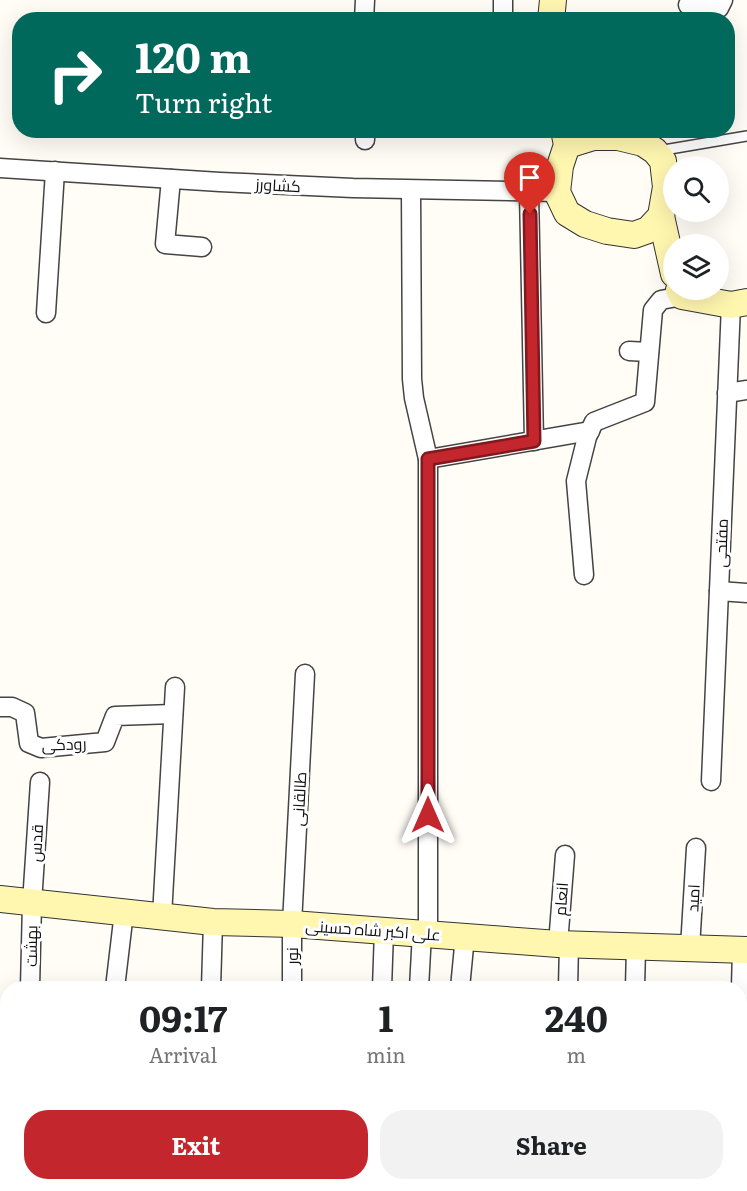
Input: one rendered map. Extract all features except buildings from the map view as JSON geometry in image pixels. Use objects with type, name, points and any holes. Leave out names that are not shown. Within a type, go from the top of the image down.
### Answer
[{"type":"street","points":[[688,4],[719,8],[723,0]]},
{"type":"street","points":[[566,138],[557,192],[567,213],[585,224],[607,231],[634,235],[648,230],[661,216]]},
{"type":"street","points":[[625,138],[647,141],[663,161],[666,187],[661,216],[665,234]]},
{"type":"street","name":"کشاورز","points":[[0,168],[171,179],[411,190],[557,192]]},
{"type":"street","points":[[46,313],[55,171]]},
{"type":"street","points":[[171,179],[165,244],[202,247]]},
{"type":"street","points":[[411,190],[412,379],[428,459],[425,933],[420,981]]},
{"type":"street","points":[[529,192],[534,441]]},
{"type":"street","points":[[584,575],[576,481],[587,437],[594,422],[645,402],[653,310],[663,298]]},
{"type":"street","name":"مفتحی","points":[[711,781],[727,393],[739,303]]},
{"type":"street","points":[[629,351],[649,352]]},
{"type":"street","points":[[727,393],[747,390]]},
{"type":"street","points":[[428,459],[590,431]]},
{"type":"street","points":[[719,591],[747,593]]},
{"type":"street","name":"طالقانی","points":[[292,924],[305,674]]},
{"type":"street","points":[[162,916],[175,687]]},
{"type":"street","name":"رودکی","points":[[0,708],[12,707],[25,713],[29,743],[41,748],[105,742],[115,716],[173,714]]},
{"type":"street","name":"قدس","points":[[32,903],[40,782]]},
{"type":"street","name":"امید","points":[[690,948],[696,848]]},
{"type":"street","name":"انعام","points":[[564,855],[564,944],[567,981]]},
{"type":"street","name":"علی اکبر شاه حسینی","points":[[0,899],[213,922],[292,924],[564,944],[744,950]]},
{"type":"street","name":"بهشت","points":[[30,981],[32,903]]},
{"type":"street","points":[[116,981],[124,912]]},
{"type":"street","points":[[211,981],[213,922]]},
{"type":"street","name":"نور","points":[[292,924],[292,981]]},
{"type":"street","points":[[382,981],[384,931]]},
{"type":"street","points":[[461,981],[465,936]]},
{"type":"street","points":[[635,981],[636,947]]},
{"type":"street","points":[[741,981],[744,950]]},
{"type":"lane","points":[[647,141],[707,138]]},
{"type":"route","points":[[428,815],[428,459],[534,441],[530,214]]}]
